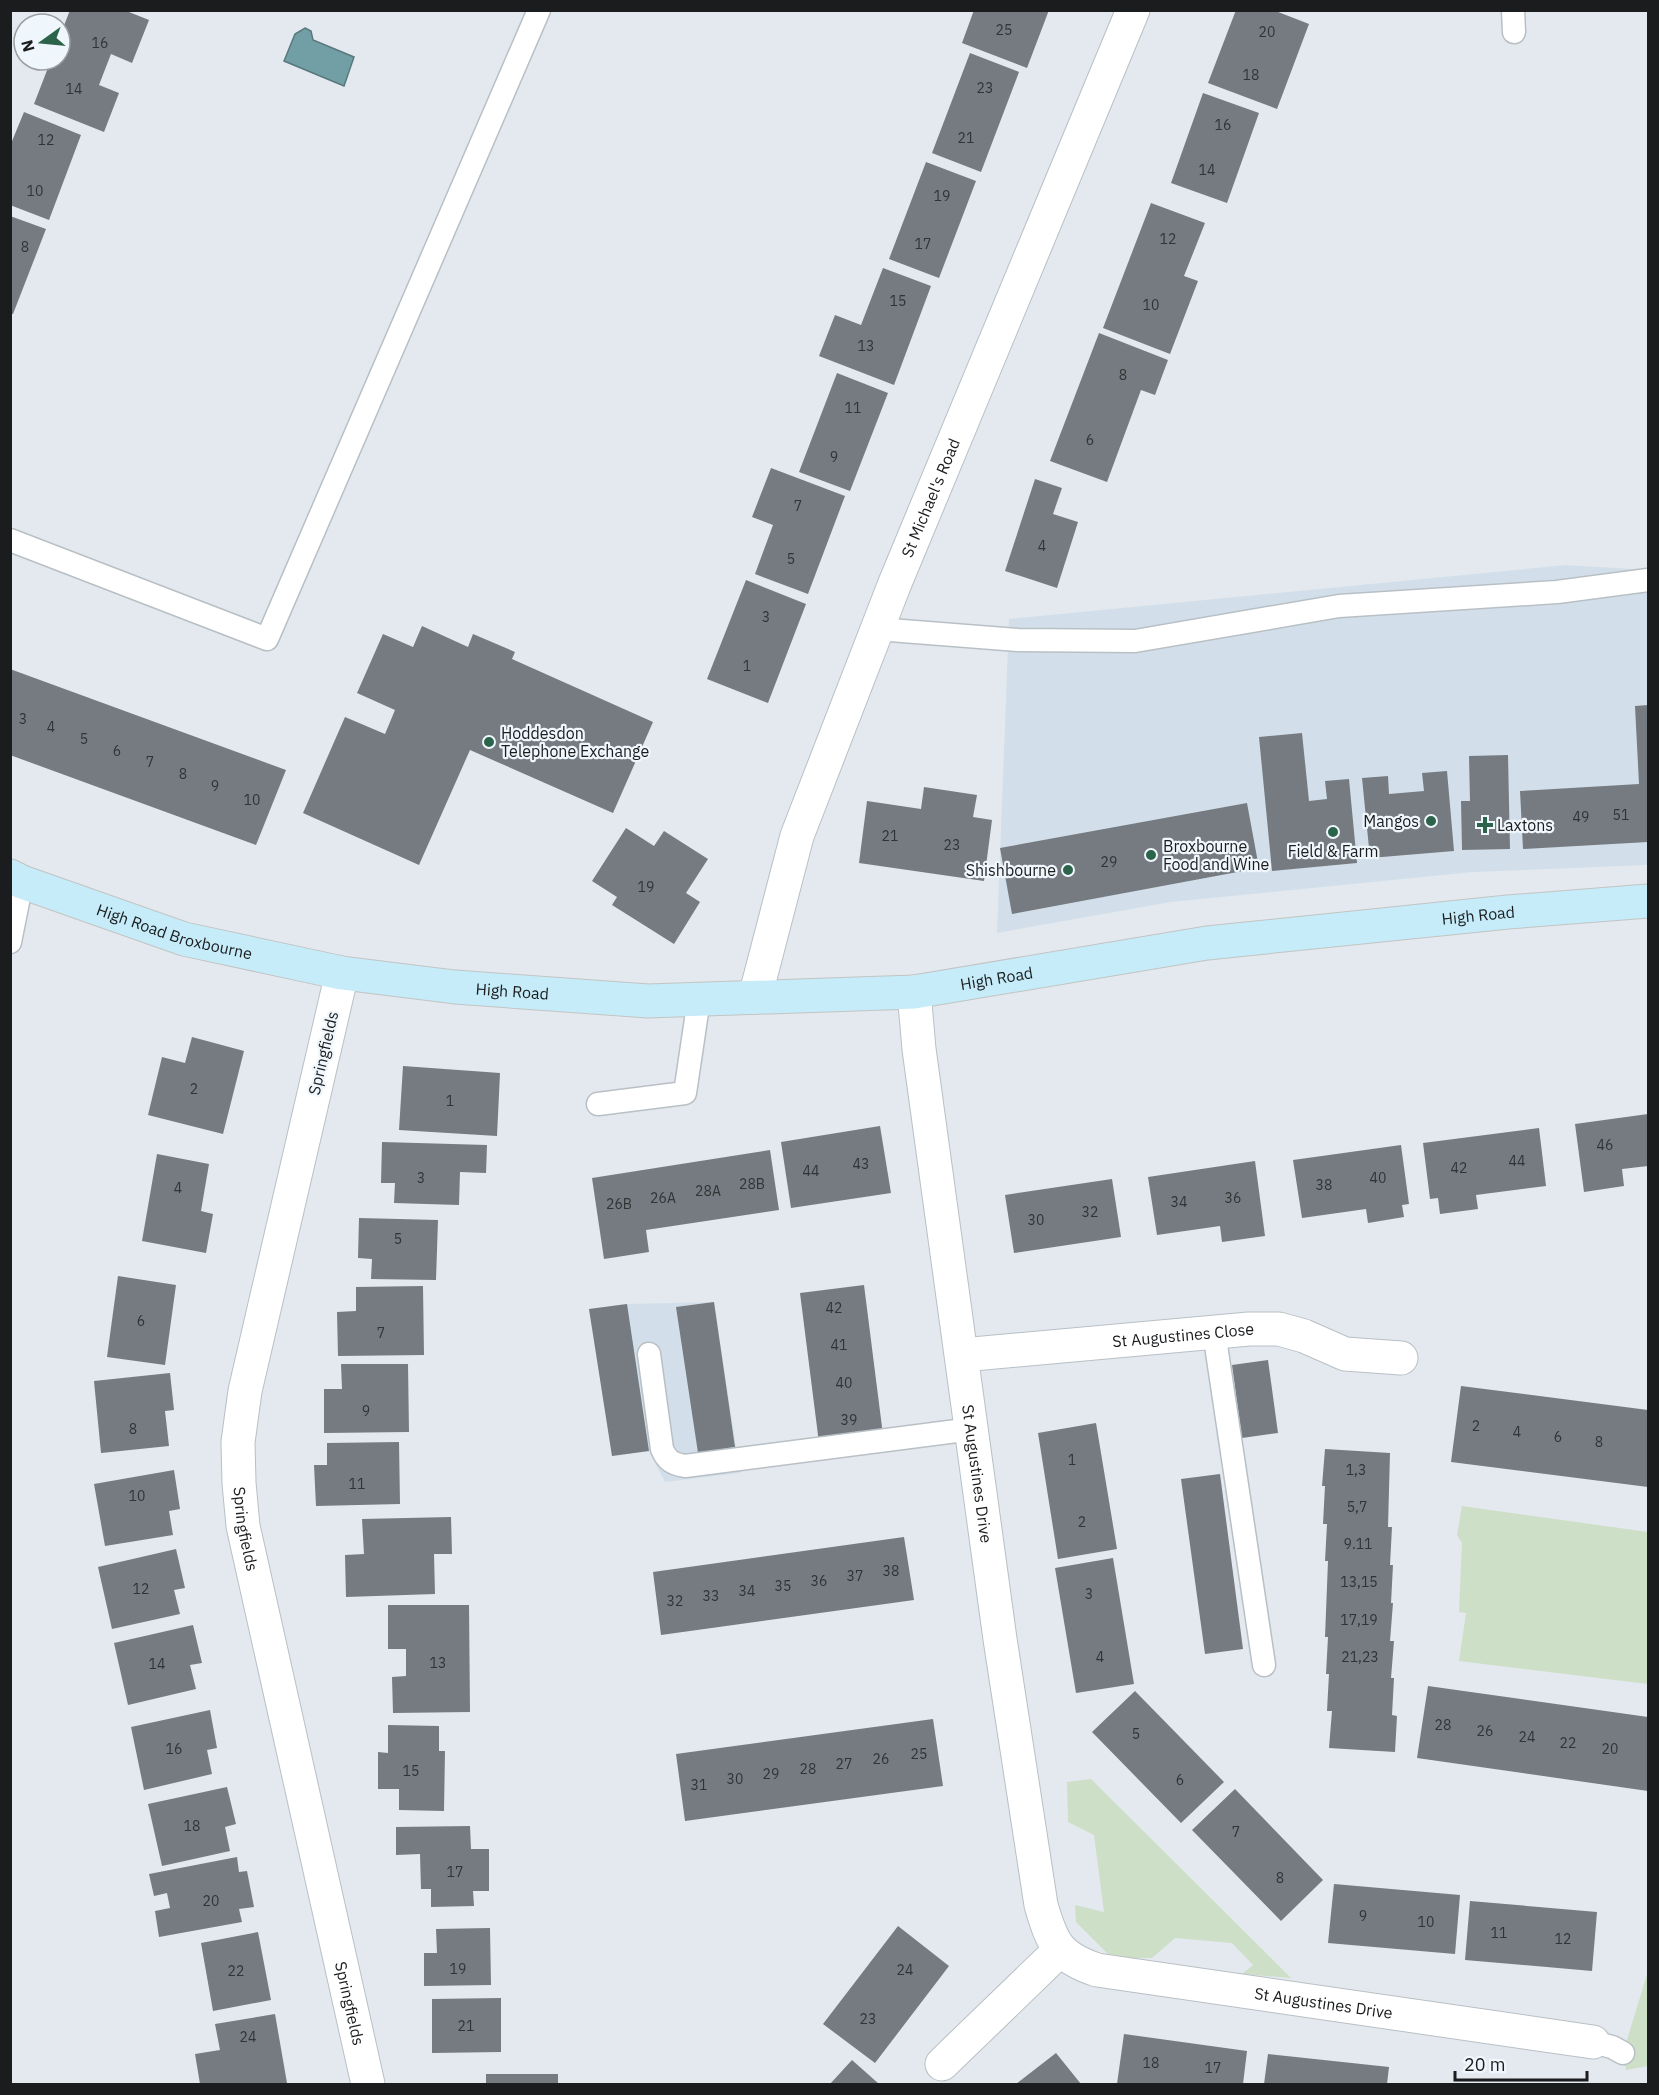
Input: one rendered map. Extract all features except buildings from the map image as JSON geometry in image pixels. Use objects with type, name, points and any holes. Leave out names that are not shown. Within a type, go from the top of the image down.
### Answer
[{"type":"main road","name":"High Road Broxbourne","points":[[16,879],[184,939],[342,973]]},
{"type":"main road","name":"High Road","points":[[342,973],[455,987],[648,1001],[914,992],[1207,944],[1508,912],[1648,901]]},
{"type":"street","name":"St Michael's Road","points":[[755,997],[797,836],[878,629],[1133,10]]},
{"type":"street","name":"Springfields","points":[[342,973],[245,1391],[238,1442],[243,1526],[368,2085]]},
{"type":"street","name":"St Augustines Drive","points":[[914,992],[919,1049],[1000,1639],[1041,1905],[1049,1931],[1060,1950],[1078,1964],[1097,1970],[1608,2047]]},
{"type":"street","name":"St Augustines Close","points":[[962,1355],[1249,1329],[1280,1329],[1304,1336],[1346,1354],[1401,1358]]},
{"type":"street","points":[[942,2064],[1060,1950]]},
{"type":"lane","points":[[10,540],[267,639],[539,10]]},
{"type":"lane","points":[[878,629],[1018,640],[1135,641],[1339,606],[1557,592],[1648,580]]},
{"type":"lane","points":[[10,942],[16,879]]},
{"type":"lane","points":[[598,1104],[685,1093],[699,999]]},
{"type":"lane","points":[[1214,1332],[1264,1665]]},
{"type":"lane","points":[[649,1354],[662,1449],[666,1458],[674,1465],[685,1466],[972,1429]]},
{"type":"shaded area","points":[[1566,565],[1648,570],[1648,865],[1473,872],[1171,902],[997,933],[1009,619]]},
{"type":"shaded area","points":[[714,1302],[740,1473],[665,1482],[649,1451],[612,1456],[589,1309],[627,1304]]},
{"type":"green space","points":[[1462,1506],[1648,1532],[1648,1684],[1459,1661],[1466,1613],[1459,1612],[1462,1543],[1457,1535]]},
{"type":"green space","points":[[1091,1779],[1291,1978],[1242,1974],[1253,1965],[1232,1943],[1175,1938],[1152,1958],[1129,1958],[1108,1954],[1076,1922],[1075,1905],[1104,1912],[1094,1835],[1068,1822],[1067,1782]]},
{"type":"green space","points":[[1648,1971],[1648,2066],[1626,2070],[1623,2053]]},
{"type":"water","points":[[305,28],[311,31],[313,40],[354,57],[344,86],[284,61],[295,34]]},
{"type":"place","name":"Hoddesdon Telephone Exchange","points":[[489,742]]},
{"type":"place","name":"Mangos","points":[[1431,821]]},
{"type":"place","name":"Laxtons","points":[[1485,825]]},
{"type":"place","name":"Field & Farm","points":[[1333,832]]},
{"type":"place","name":"Broxbourne Food and Wine","points":[[1151,855]]},
{"type":"place","name":"Shishbourne","points":[[1068,870]]}]
